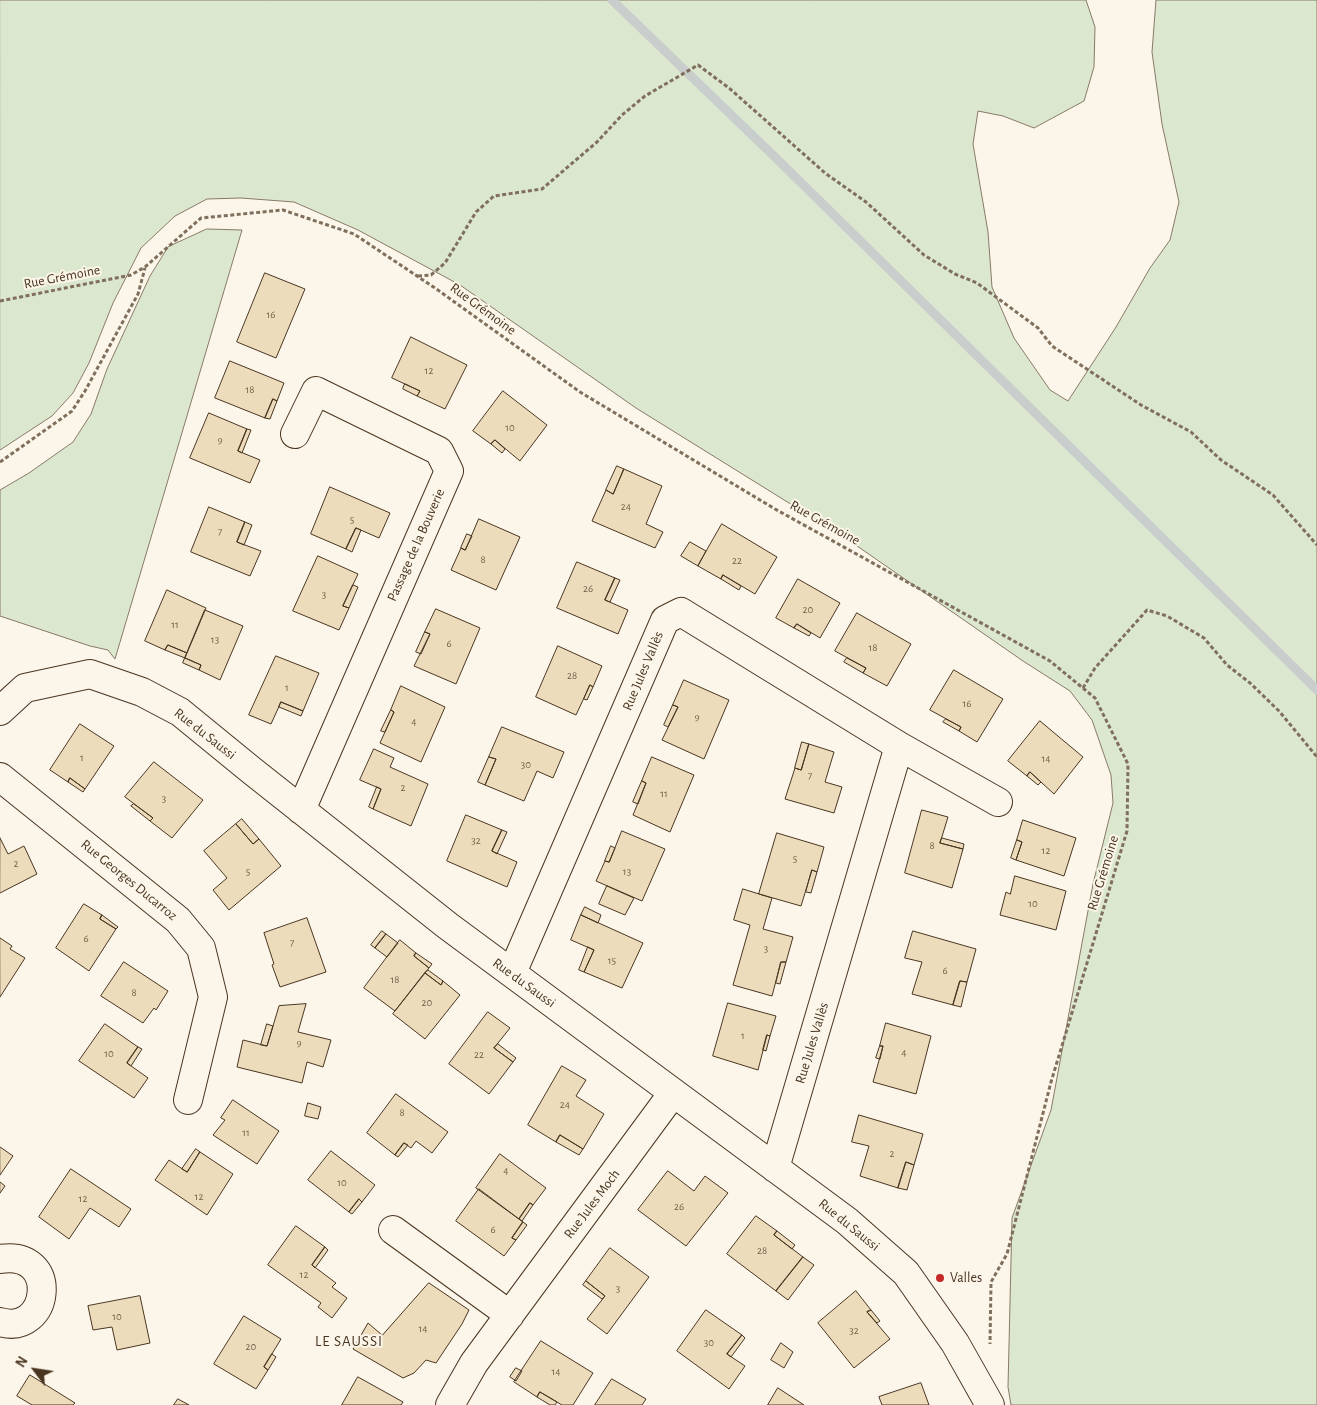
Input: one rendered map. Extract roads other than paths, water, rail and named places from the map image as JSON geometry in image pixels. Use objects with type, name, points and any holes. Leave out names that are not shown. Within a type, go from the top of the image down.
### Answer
[{"type":"street","name":"Passage de la Bouverie","points":[[295,434],[316,391],[439,452],[449,471],[301,810]]},
{"type":"street","name":"Rue Jules Vallès","points":[[512,973],[665,620],[682,612],[899,746],[998,802]]},
{"type":"street","name":"Rue du Saussi","points":[[0,711],[25,688],[90,674],[142,692],[180,712],[448,926],[847,1221],[906,1273],[955,1343],[990,1405]]},
{"type":"street","name":"Rue Jules Vallès","points":[[775,1168],[899,746]]},
{"type":"street","name":"Rue Georges Ducarroz","points":[[0,777],[178,920],[201,948],[213,997],[188,1100]]},
{"type":"street","name":"Rue Jules Moch","points":[[461,1401],[474,1363],[673,1093]]},
{"type":"street","points":[[393,1230],[510,1315]]},
{"type":"street","points":[[0,1259],[10,1257],[21,1259],[31,1264],[38,1273],[42,1283],[43,1294],[34,1314],[14,1323],[0,1322]]},
{"type":"waterway","points":[[612,0],[778,160],[1317,690]]},
{"type":"place","name":"Valles","points":[[940,1278]]},
{"type":"district","name":"LE SAUSSI","points":[[349,1341]]}]
